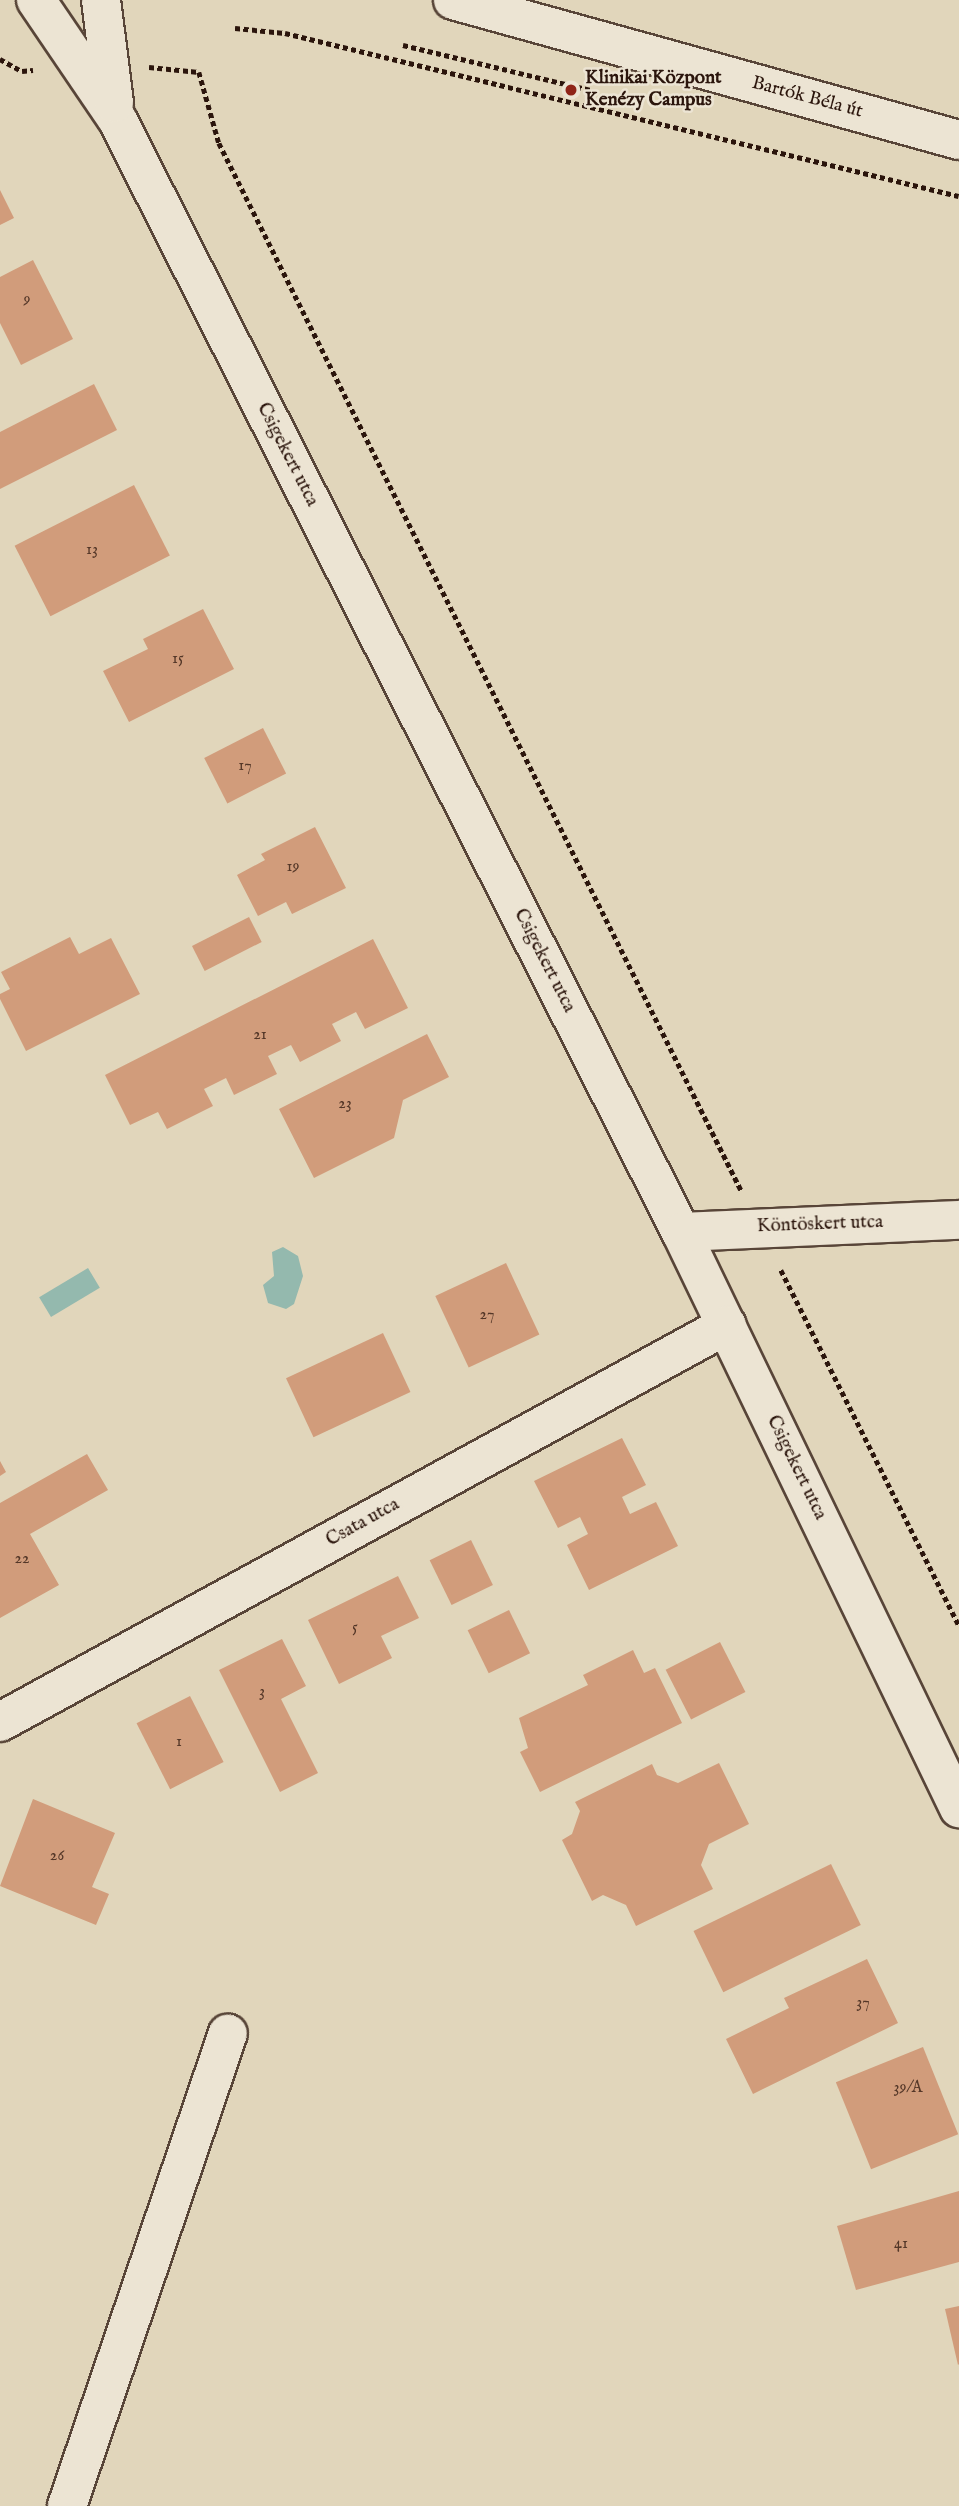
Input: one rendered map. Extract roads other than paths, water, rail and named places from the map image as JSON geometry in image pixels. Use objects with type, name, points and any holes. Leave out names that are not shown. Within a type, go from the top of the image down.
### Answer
[{"type":"street","points":[[36,0],[117,119]]},
{"type":"street","points":[[50,0],[77,0]]},
{"type":"street","points":[[101,0],[117,119]]},
{"type":"street","name":"Bartók Béla út","points":[[453,0],[959,140]]},
{"type":"street","name":"Csigekert utca","points":[[117,119],[681,1232],[959,1808]]},
{"type":"street","name":"Köntöskert utca","points":[[681,1232],[759,1226],[959,1220]]},
{"type":"street","name":"Csata utca","points":[[0,1722],[727,1325]]},
{"type":"street","points":[[67,2506],[228,2034]]},
{"type":"water","points":[[283,1247],[298,1256],[303,1276],[294,1304],[286,1309],[268,1303],[263,1285],[274,1276],[272,1252]]},
{"type":"water","points":[[88,1268],[100,1288],[51,1317],[39,1297]]},
{"type":"place","name":"Klinikai Központ Kenézy Campus","points":[[571,90]]}]
